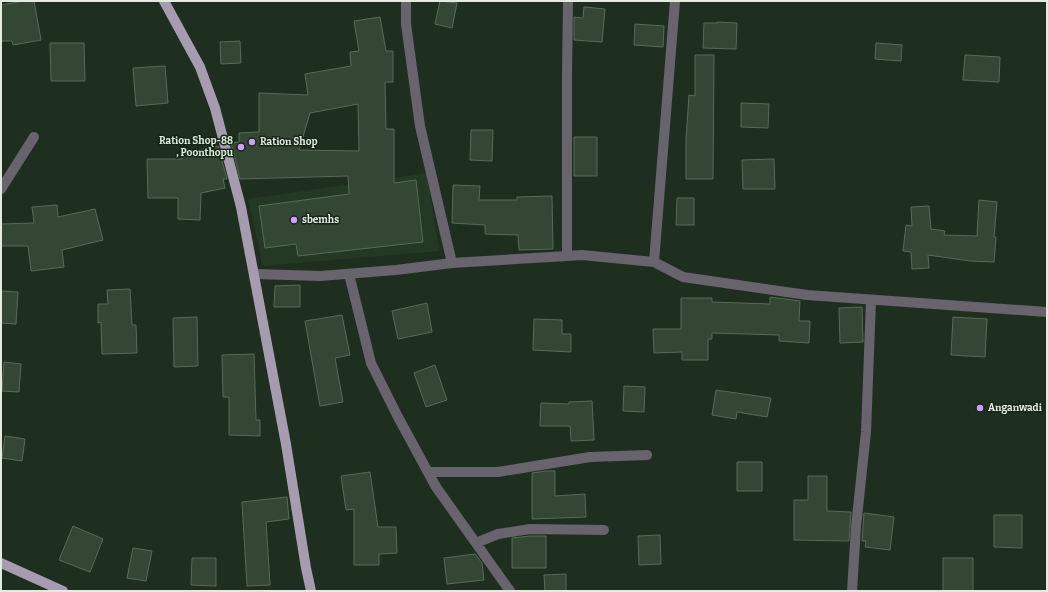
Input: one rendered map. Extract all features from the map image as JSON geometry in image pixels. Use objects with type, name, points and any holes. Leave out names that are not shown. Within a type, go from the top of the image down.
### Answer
[{"type":"main road","points":[[164,1],[200,67],[215,108],[242,207],[286,444],[311,591]]},
{"type":"main road","points":[[1,563],[63,591]]},
{"type":"street","points":[[406,1],[406,24],[420,126],[452,263]]},
{"type":"street","points":[[567,256],[566,75],[568,1]]},
{"type":"street","points":[[654,262],[675,1]]},
{"type":"street","points":[[1,189],[34,137]]},
{"type":"street","points":[[255,274],[320,276],[452,263],[582,255],[654,262],[683,277],[807,296],[1047,312]]},
{"type":"street","points":[[349,274],[371,363],[398,417],[436,487],[510,591]]},
{"type":"street","points":[[852,591],[856,527],[866,432],[870,300]]},
{"type":"street","points":[[428,472],[498,472],[590,457],[647,455]]},
{"type":"street","points":[[476,544],[498,534],[530,528],[604,530]]},
{"type":"shaded area","points":[[427,173],[439,251],[263,266],[248,199]]},
{"type":"building","points":[[24,1],[34,1],[41,40],[13,45],[12,41],[1,41],[1,5]]},
{"type":"building","points":[[440,1],[457,3],[452,28],[435,24]]},
{"type":"building","points":[[584,7],[605,9],[602,42],[574,40],[574,17],[583,18]]},
{"type":"building","points":[[380,17],[386,51],[393,51],[393,82],[385,82],[386,129],[394,129],[394,183],[416,180],[423,242],[298,256],[296,244],[265,248],[259,206],[349,194],[348,176],[240,179],[231,143],[239,142],[239,133],[259,132],[259,93],[308,95],[305,74],[351,66],[350,52],[359,51],[354,21]],"holes":[[[358,104],[359,151],[299,150],[310,113]]]},
{"type":"building","points":[[704,23],[737,23],[736,49],[703,48]]},
{"type":"building","points":[[635,24],[664,26],[663,47],[634,45]]},
{"type":"building","points":[[240,41],[241,63],[221,64],[220,42]]},
{"type":"building","points":[[50,43],[84,43],[85,81],[51,81]]},
{"type":"building","points":[[876,43],[902,45],[901,61],[875,59]]},
{"type":"building","points":[[695,55],[714,55],[713,179],[686,179],[686,139],[689,95],[695,96]]},
{"type":"building","points":[[965,55],[1000,57],[999,82],[963,80]]},
{"type":"building","points":[[165,66],[168,103],[136,106],[133,68]]},
{"type":"building","points":[[741,103],[769,104],[768,128],[741,127]]},
{"type":"building","points":[[471,130],[493,130],[492,161],[470,160]]},
{"type":"building","points":[[574,137],[597,137],[597,176],[574,176]]},
{"type":"building","points":[[218,146],[227,179],[223,179],[225,188],[201,193],[200,220],[178,219],[178,198],[148,198],[147,159],[182,159],[181,154]]},
{"type":"building","points":[[774,159],[775,189],[743,189],[742,160]]},
{"type":"building","points":[[453,185],[480,186],[479,200],[517,200],[517,197],[552,196],[553,249],[519,250],[518,235],[485,234],[485,225],[452,223]]},
{"type":"building","points":[[677,198],[694,198],[694,225],[676,225]]},
{"type":"building","points":[[979,200],[997,202],[994,237],[996,237],[994,262],[970,261],[928,255],[929,268],[912,269],[911,252],[903,251],[906,225],[912,226],[911,207],[929,206],[931,229],[945,231],[944,235],[977,236]]},
{"type":"building","points":[[57,205],[58,217],[95,209],[103,240],[62,250],[64,267],[31,271],[28,246],[1,246],[1,224],[34,223],[32,207]]},
{"type":"building","points":[[300,285],[300,307],[274,307],[275,286]]},
{"type":"building","points":[[130,289],[132,325],[136,325],[137,353],[102,354],[101,322],[98,323],[98,304],[108,304],[107,290]]},
{"type":"building","points":[[1,291],[18,292],[16,324],[1,323]]},
{"type":"building","points":[[770,297],[800,301],[799,321],[810,321],[809,343],[779,341],[779,335],[712,333],[712,339],[708,339],[708,360],[682,360],[682,352],[654,353],[653,329],[681,329],[681,298],[712,298],[712,302],[770,304]]},
{"type":"building","points":[[427,303],[432,332],[398,339],[392,311]]},
{"type":"building","points":[[862,307],[863,342],[840,343],[839,308]]},
{"type":"building","points":[[342,315],[350,355],[335,358],[343,402],[320,406],[305,321]]},
{"type":"building","points":[[197,317],[198,366],[174,367],[173,318]]},
{"type":"building","points":[[953,317],[987,319],[985,357],[951,355]]},
{"type":"building","points":[[534,319],[562,320],[562,334],[571,334],[571,352],[533,350]]},
{"type":"building","points":[[254,354],[256,420],[260,420],[260,436],[229,435],[229,397],[223,397],[222,355]]},
{"type":"building","points":[[4,362],[21,364],[19,392],[2,391]]},
{"type":"building","points":[[435,365],[447,400],[426,407],[414,373]]},
{"type":"building","points":[[624,386],[645,387],[644,412],[623,411]]},
{"type":"building","points":[[716,390],[771,398],[767,417],[737,412],[736,419],[712,415]]},
{"type":"building","points":[[592,401],[594,440],[571,441],[570,426],[540,426],[541,403],[569,404],[569,402]]},
{"type":"building","points":[[5,436],[25,439],[22,461],[2,458]]},
{"type":"building","points":[[737,462],[762,462],[762,491],[737,491]]},
{"type":"building","points":[[555,471],[555,496],[585,494],[586,517],[532,519],[532,473]]},
{"type":"building","points":[[370,472],[378,527],[396,527],[397,553],[379,554],[379,565],[354,565],[354,509],[346,510],[341,476]]},
{"type":"building","points":[[808,476],[827,476],[827,511],[851,512],[849,541],[794,540],[794,500],[808,500]]},
{"type":"building","points":[[287,497],[289,519],[266,522],[270,585],[247,586],[242,502]]},
{"type":"building","points":[[864,513],[894,517],[890,550],[865,547],[866,541],[862,541]]},
{"type":"building","points":[[994,515],[1022,515],[1022,548],[994,547]]},
{"type":"building","points":[[73,526],[103,539],[90,572],[59,560]]},
{"type":"building","points":[[660,535],[661,564],[639,565],[638,536]]},
{"type":"building","points":[[546,536],[546,568],[512,568],[512,538]]},
{"type":"building","points":[[133,548],[152,551],[146,581],[127,578]]},
{"type":"building","points":[[475,554],[482,563],[484,580],[447,584],[444,558]]},
{"type":"building","points":[[192,558],[216,558],[216,586],[191,585]]},
{"type":"building","points":[[943,558],[973,558],[973,591],[943,591]]},
{"type":"building","points":[[566,574],[566,591],[545,591],[544,575]]},
{"type":"place","name":"Ration Shop","points":[[252,142]]},
{"type":"place","name":"Ration Shop-88 , Poonthopu","points":[[241,147]]},
{"type":"place","name":"sbemhs","points":[[294,220]]},
{"type":"place","name":"Anganwadi","points":[[980,408]]}]
